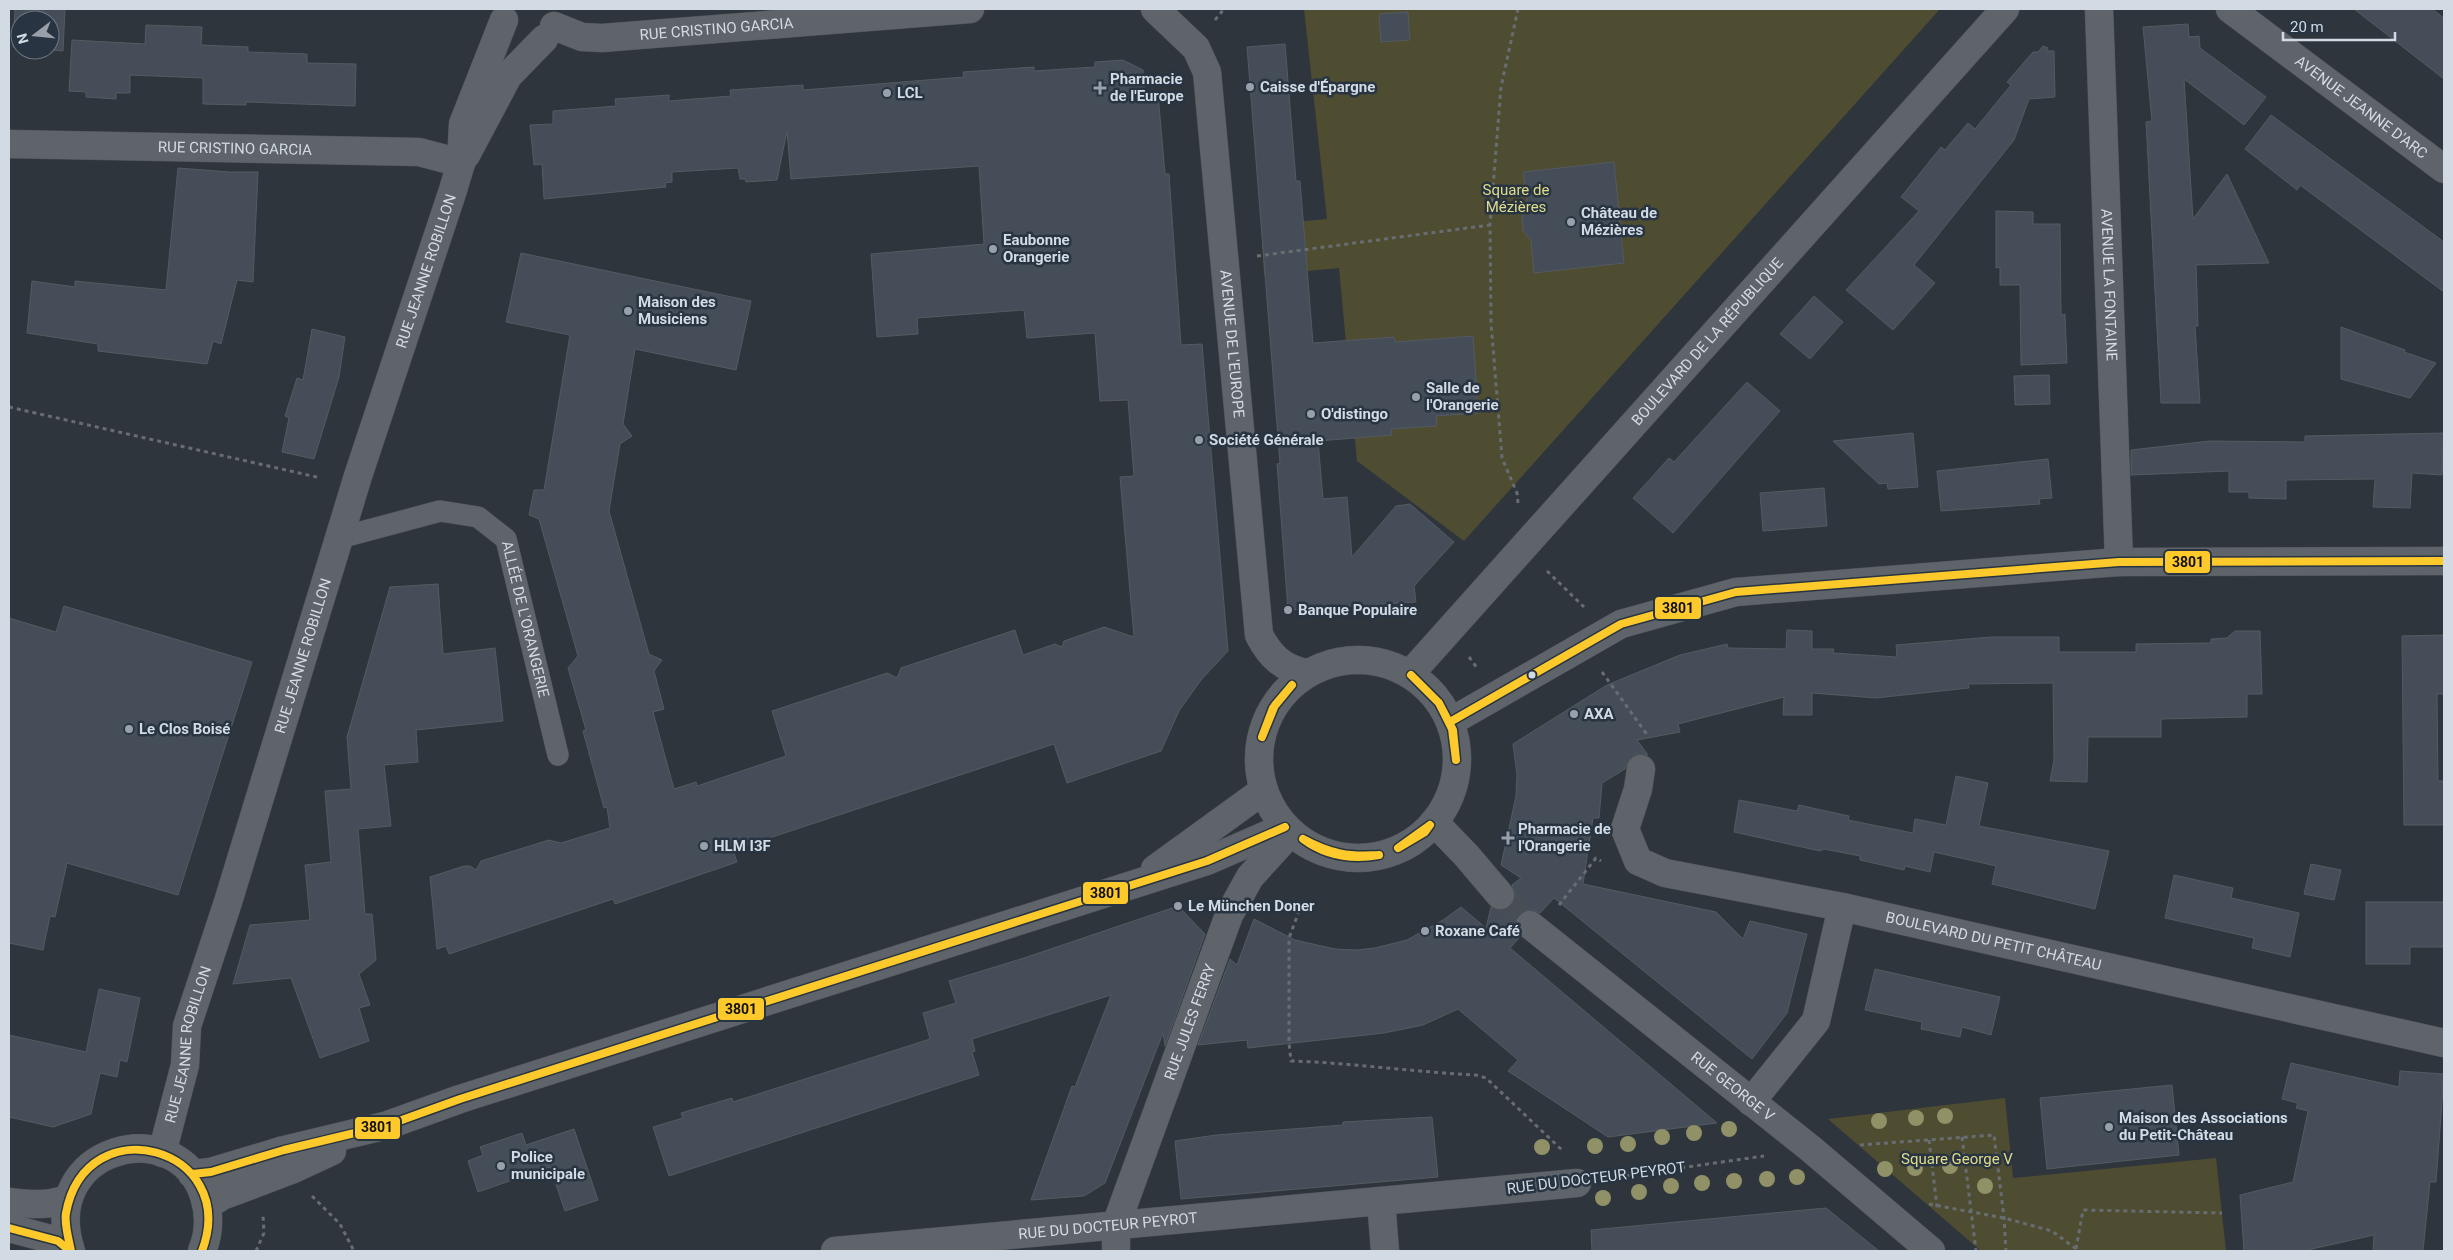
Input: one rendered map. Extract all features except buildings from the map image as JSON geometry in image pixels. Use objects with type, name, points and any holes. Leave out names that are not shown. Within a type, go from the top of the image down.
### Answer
[{"type":"street","name":"RUE CRISTINO GARCIA","points":[[551,24],[582,37],[602,38],[970,9]]},
{"type":"street","name":"AVENUE DE L'EUROPE","points":[[1155,9],[1196,48],[1207,72],[1259,635],[1267,650],[1279,663],[1291,670],[1306,674]]},
{"type":"street","name":"BOULEVARD DE LA RÉPUBLIQUE","points":[[1410,674],[2005,9]]},
{"type":"street","name":"AVENUE LA FONTAINE","points":[[2099,9],[2119,562]]},
{"type":"street","name":"AVENUE JEANNE D'ARC","points":[[2230,9],[2444,169]]},
{"type":"street","points":[[504,14],[506,28],[519,41],[536,43],[551,24]]},
{"type":"street","name":"RUE JEANNE ROBILLON","points":[[461,163],[463,124],[504,14]]},
{"type":"street","name":"RUE JEANNE ROBILLON","points":[[162,1153],[185,1065],[187,1026],[228,902],[339,538],[461,163],[478,135],[498,91],[551,24]]},
{"type":"street","name":"RUE CRISTINO GARCIA","points":[[9,144],[419,152],[461,163]]},
{"type":"street","points":[[1450,722],[1621,624],[1736,592],[2119,562],[2444,561]]},
{"type":"street","points":[[1358,659],[1385,663],[1410,674],[1434,694],[1450,722],[1456,747],[1456,773],[1449,799],[1434,822],[1415,840],[1392,852],[1365,858],[1338,856],[1313,847],[1288,829],[1273,810],[1264,790],[1258,760],[1262,730],[1276,702],[1289,686],[1306,674],[1331,662],[1358,659]]},
{"type":"street","name":"BOULEVARD DU PETIT CHÂTEAU","points":[[1640,769],[1638,789],[1624,829],[1638,861],[1665,873],[1842,907],[2444,1043]]},
{"type":"street","points":[[1134,885],[1264,790]]},
{"type":"street","points":[[1434,822],[1466,855],[1500,896]]},
{"type":"street","points":[[208,1209],[211,1203],[222,1196],[291,1170],[388,1125],[460,1099],[1134,885],[1207,861],[1288,829]]},
{"type":"street","name":"RUE JULES FERRY","points":[[1116,1238],[1229,915],[1250,877],[1288,829]]},
{"type":"street","points":[[1751,1102],[1816,1022],[1842,907]]},
{"type":"street","name":"RUE GEORGE V","points":[[1533,927],[1811,1149],[1932,1251]]},
{"type":"street","points":[[192,1174],[211,1172],[284,1150],[388,1125]]},
{"type":"street","points":[[71,1251],[66,1235],[64,1216],[68,1198],[76,1180],[89,1166],[105,1155],[124,1149],[143,1148],[162,1153],[178,1161],[192,1174],[202,1190],[208,1209],[209,1225],[202,1251]]},
{"type":"street","name":"RUE DU DOCTEUR PEYROT","points":[[835,1251],[1116,1238],[1381,1201],[1577,1183]]},
{"type":"street","points":[[9,1202],[46,1204],[68,1198]]},
{"type":"street","points":[[1381,1201],[1385,1251]]},
{"type":"street","points":[[9,1228],[58,1241],[71,1251]]},
{"type":"lane","name":"ALLÉE DE L'ORANGERIE","points":[[339,538],[440,511],[478,517],[506,539],[558,755]]},
{"type":"path","points":[[1214,20],[1224,9]]},
{"type":"path","points":[[1518,9],[1501,87],[1490,225],[1491,322],[1502,458],[1516,493],[1524,548],[1587,610],[1582,645]]},
{"type":"path","points":[[1224,261],[1490,225]]},
{"type":"path","points":[[9,406],[325,479],[356,488]]},
{"type":"path","points":[[1444,636],[1472,659],[1493,697]]},
{"type":"path","points":[[1533,927],[1596,858],[1603,864]]},
{"type":"path","points":[[1302,902],[1289,938],[1289,1043],[1291,1061],[1339,1062],[1404,1071],[1476,1075],[1486,1078],[1566,1153]]},
{"type":"path","name":"RUE DU DOCTEUR PEYROT","points":[[1577,1183],[1811,1149],[1994,1135],[2004,1218]]},
{"type":"path","points":[[1962,1137],[1976,1251]]},
{"type":"path","points":[[1929,1140],[1938,1214]]},
{"type":"path","points":[[307,1191],[340,1224],[354,1251]]},
{"type":"path","points":[[1920,1202],[2004,1218],[2052,1231],[2078,1250],[2083,1210],[2222,1212]]},
{"type":"path","points":[[2004,1218],[2006,1251]]},
{"type":"green space","name":"Square de Mézières","points":[[1304,9],[1940,9],[1464,541],[1357,461],[1339,268],[1264,275],[1261,225],[1327,219]]},
{"type":"green space","name":"Square George V","points":[[2005,1098],[2013,1178],[2216,1158],[2226,1251],[1981,1251],[1828,1119]]},
{"type":"tunnel","points":[[1500,895],[1530,925]]},
{"type":"transit line","name":"3801","points":[[1450,722],[1621,624],[1736,592],[2119,562],[2444,561]]},
{"type":"transit line","name":"3801","points":[[1411,675],[1439,703]]},
{"type":"transit line","name":"3801","points":[[1411,675],[1439,703]]},
{"type":"transit line","name":"3801","points":[[1262,737],[1275,705],[1292,685]]},
{"type":"transit line","name":"3801","points":[[1262,737],[1273,708],[1292,685]]},
{"type":"transit line","name":"3801","points":[[1439,703],[1453,730],[1456,760]]},
{"type":"transit line","name":"3801","points":[[1439,703],[1452,729],[1456,760]]},
{"type":"transit line","name":"3801","points":[[1398,848],[1430,825]]},
{"type":"transit line","name":"3801","points":[[1398,848],[1425,832],[1430,825]]},
{"type":"transit line","name":"3801","points":[[192,1174],[211,1172],[284,1150],[388,1125],[460,1099],[1207,861],[1285,827]]},
{"type":"transit line","name":"3801","points":[[1303,839],[1322,848],[1349,855],[1379,855]]},
{"type":"transit line","name":"3801","points":[[1303,839],[1312,845],[1339,855],[1349,857],[1379,855]]},
{"type":"transit line","name":"3801","points":[[71,1251],[66,1227],[66,1213],[79,1179],[101,1159],[128,1150],[156,1153],[181,1165],[200,1186],[208,1215],[202,1251]]},
{"type":"transit line","name":"3801","points":[[9,1228],[58,1241],[70,1251]]},
{"type":"place","name":"Caisse d'Épargne","points":[[1250,87]]},
{"type":"place","name":"Pharmacie de l'Europe","points":[[1100,88]]},
{"type":"place","name":"LCL","points":[[887,93]]},
{"type":"place","name":"Château de Mézières","points":[[1571,222]]},
{"type":"place","name":"Eaubonne Orangerie","points":[[993,249]]},
{"type":"place","name":"Maison des Musiciens","points":[[628,311]]},
{"type":"place","name":"Salle de l'Orangerie","points":[[1416,397]]},
{"type":"place","name":"O'distingo","points":[[1311,414]]},
{"type":"place","name":"Société Générale","points":[[1199,440]]},
{"type":"place","name":"Banque Populaire","points":[[1288,610]]},
{"type":"place","name":"AXA","points":[[1574,714]]},
{"type":"place","name":"Le Clos Boisé","points":[[129,729]]},
{"type":"place","name":"Pharmacie de l'Orangerie","points":[[1508,838]]},
{"type":"place","name":"HLM I3F","points":[[704,846]]},
{"type":"place","name":"Le München Doner","points":[[1178,906]]},
{"type":"place","name":"Roxane Café","points":[[1425,931]]},
{"type":"place","name":"Maison des Associations du Petit-Château","points":[[2109,1127]]},
{"type":"place","name":"Police municipale","points":[[501,1166]]}]
